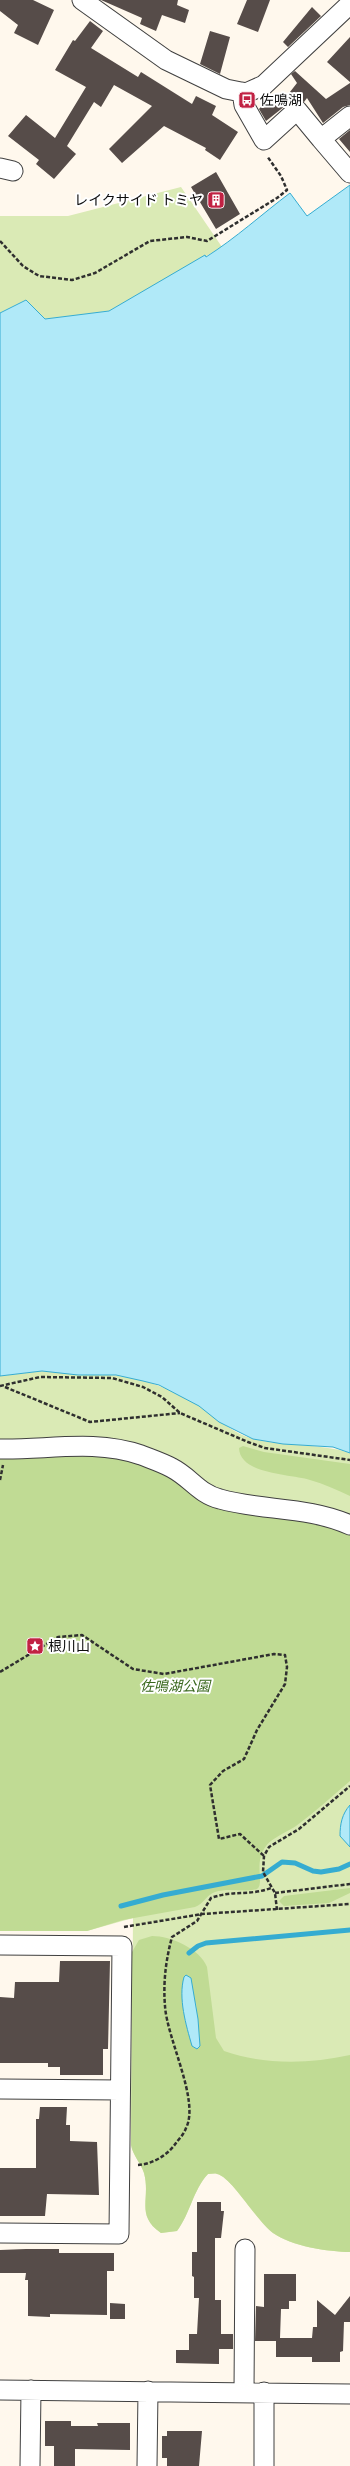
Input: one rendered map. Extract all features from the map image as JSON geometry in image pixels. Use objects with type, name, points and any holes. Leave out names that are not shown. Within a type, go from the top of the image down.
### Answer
[{"type":"street","points":[[91,3],[173,63],[226,89],[242,92],[256,90],[264,85],[350,4]]},
{"type":"street","points":[[242,92],[244,105],[264,140],[297,110],[350,173]]},
{"type":"street","points":[[321,139],[350,116]]},
{"type":"street","points":[[0,1449],[59,1446],[117,1449],[141,1455],[173,1468],[203,1493],[220,1499],[296,1510],[338,1519],[350,1525]]},
{"type":"street","points":[[0,1945],[122,1946],[119,2234],[0,2233]]},
{"type":"street","points":[[0,2089],[120,2090]]},
{"type":"street","points":[[244,2392],[245,2249]]},
{"type":"street","points":[[0,2390],[350,2394]]},
{"type":"street","points":[[30,2466],[31,2390]]},
{"type":"street","points":[[147,2466],[148,2391]]},
{"type":"street","points":[[264,2392],[264,2466]]},
{"type":"path","points":[[0,241],[23,266],[39,276],[72,280],[95,272],[150,241],[188,237],[207,241],[277,198],[287,190],[282,176],[257,144],[264,140]]},
{"type":"path","points":[[0,1386],[40,1377],[112,1378],[143,1387],[162,1397],[180,1413],[265,1448],[350,1460]]},
{"type":"path","points":[[4,1386],[90,1422],[180,1413]]},
{"type":"path","points":[[0,1672],[58,1637],[82,1636],[133,1669],[164,1674],[274,1654],[285,1655],[287,1667],[285,1684],[257,1730],[244,1759],[223,1771],[210,1785],[219,1839],[240,1834],[264,1856]]},
{"type":"path","points":[[277,1910],[275,1893],[264,1874],[264,1856],[270,1848],[299,1829],[350,1786]]},
{"type":"path","points":[[275,1893],[350,1884]]},
{"type":"path","points":[[149,2164],[171,2150],[187,2127],[189,2102],[175,2054],[165,2007],[166,1961],[172,1937],[197,1921],[202,1914],[207,1901],[217,1896],[234,1892],[254,1894],[271,1888]]},
{"type":"path","points":[[119,1929],[202,1914],[350,1904]]},
{"type":"green space","points":[[181,187],[222,247],[109,311],[45,319],[26,300],[0,313],[0,216],[68,216]]},
{"type":"green space","name":"佐鳴湖公園","points":[[42,1371],[102,1374],[146,1381],[190,1400],[232,1430],[246,1437],[278,1443],[326,1448],[350,1453],[350,2252],[332,2251],[300,2245],[281,2238],[273,2233],[260,2220],[230,2183],[217,2174],[208,2174],[203,2180],[177,2231],[161,2233],[153,2226],[148,2220],[146,2213],[146,2182],[144,2173],[133,2153],[131,2145],[133,1918],[87,1931],[0,1931],[0,1376]]},
{"type":"green space","points":[[243,1446],[264,1452],[350,1464],[350,1496],[310,1480],[268,1472],[248,1464],[242,1457],[239,1448]]},
{"type":"green space","points":[[116,1455],[295,1516],[350,1532],[350,1781],[303,1821],[266,1846],[260,1859],[260,1882],[257,1889],[215,1892],[195,1907],[123,1920],[87,1931],[0,1931],[0,1457]]},
{"type":"green space","points":[[350,1888],[350,1893],[329,1903],[284,1906],[279,1901],[284,1896]]},
{"type":"green space","points":[[152,1936],[168,1938],[192,1949],[203,1960],[207,1967],[216,2038],[224,2051],[255,2059],[287,2062],[319,2060],[350,2055],[350,2252],[332,2251],[300,2245],[281,2238],[273,2233],[260,2220],[230,2183],[223,2177],[216,2174],[208,2174],[203,2180],[177,2231],[161,2233],[148,2220],[145,2206],[146,2182],[144,2173],[133,2153],[131,2145],[132,1952],[139,1940]],"holes":[[[196,2002],[200,2046],[194,2048],[186,2024]]]},
{"type":"water","points":[[350,185],[350,1453],[333,1447],[283,1444],[253,1439],[219,1422],[199,1406],[159,1385],[116,1375],[78,1375],[42,1371],[0,1376],[0,313],[26,300],[45,319],[109,311],[205,255],[206,257],[217,250],[290,193],[307,216]]},
{"type":"water","points":[[350,1805],[350,1847],[340,1836],[340,1827],[345,1812]]},
{"type":"water","points":[[186,1975],[191,1978],[198,2019],[200,2046],[197,2049],[192,2046],[182,2003],[182,1985]]},
{"type":"building","points":[[0,0],[33,0],[54,10],[38,45],[14,33],[18,25],[0,11]]},
{"type":"building","points":[[101,0],[178,0],[177,5],[189,10],[185,23],[162,15],[156,31],[140,24],[142,18]]},
{"type":"building","points":[[247,0],[270,0],[258,32],[237,24]]},
{"type":"building","points":[[312,7],[321,16],[288,47],[283,42]]},
{"type":"building","points":[[90,21],[103,31],[91,48],[138,77],[141,72],[192,104],[196,96],[216,106],[212,115],[238,132],[220,160],[205,150],[206,148],[164,126],[122,163],[109,149],[152,106],[114,85],[101,107],[94,102],[67,146],[76,154],[54,179],[36,164],[39,160],[8,136],[26,115],[55,138],[86,87],[55,70],[73,40],[75,41]]},
{"type":"building","points":[[210,31],[230,37],[220,74],[200,64]]},
{"type":"building","points":[[350,37],[350,82],[327,62]]},
{"type":"building","points":[[295,71],[326,99],[350,83],[350,105],[343,107],[323,123],[307,98],[304,102],[295,99],[291,101],[286,97],[297,83],[291,74]]},
{"type":"building","points":[[272,95],[285,106],[266,121],[259,109]]},
{"type":"building","points":[[350,130],[350,152],[339,139]]},
{"type":"building","name":"レイクサイド トミヤ","points":[[216,172],[240,214],[216,229],[191,187]]},
{"type":"building","points":[[60,1961],[110,1961],[108,2049],[103,2049],[103,2075],[60,2075],[60,2067],[48,2067],[48,2063],[0,2063],[0,1997],[14,1998],[15,1982],[59,1982]]},
{"type":"building","points":[[40,2107],[67,2107],[66,2125],[70,2125],[70,2141],[97,2142],[99,2195],[47,2194],[45,2216],[0,2216],[0,2168],[36,2168],[36,2119],[39,2119]]},
{"type":"building","points":[[197,2202],[221,2202],[221,2211],[224,2211],[221,2238],[215,2238],[215,2300],[221,2300],[221,2334],[233,2334],[233,2349],[219,2349],[219,2364],[176,2363],[176,2350],[189,2350],[189,2334],[197,2334],[199,2298],[194,2298],[192,2252],[197,2252]]},
{"type":"building","points":[[59,2249],[59,2253],[114,2253],[114,2271],[107,2271],[107,2315],[50,2314],[50,2317],[28,2316],[28,2280],[25,2280],[26,2273],[0,2273],[0,2250]]},
{"type":"building","points":[[264,2274],[296,2274],[296,2301],[289,2301],[289,2309],[281,2309],[280,2338],[312,2338],[313,2327],[317,2327],[317,2300],[335,2315],[350,2296],[350,2322],[344,2322],[343,2351],[340,2352],[340,2362],[312,2362],[312,2357],[276,2357],[276,2341],[255,2341],[256,2306],[264,2307]]},
{"type":"building","points":[[110,2303],[125,2304],[125,2319],[110,2319]]},
{"type":"building","points":[[45,2421],[71,2421],[71,2426],[98,2426],[97,2423],[130,2423],[130,2450],[75,2449],[75,2466],[54,2466],[54,2446],[45,2446]]},
{"type":"building","points":[[167,2431],[202,2431],[199,2466],[167,2466],[167,2458],[162,2458],[162,2436],[167,2436]]},
{"type":"waterway","points":[[121,1906],[163,1895],[262,1876],[282,1862],[295,1863],[313,1871],[321,1872],[339,1869],[350,1864]]},
{"type":"waterway","points":[[189,1953],[198,1946],[206,1943],[350,1930]]},
{"type":"place","name":"佐鳴湖","points":[[247,100]]},
{"type":"place","name":"レイクサイド トミヤ","points":[[216,200]]},
{"type":"place","name":"根川山","points":[[35,1646]]}]
